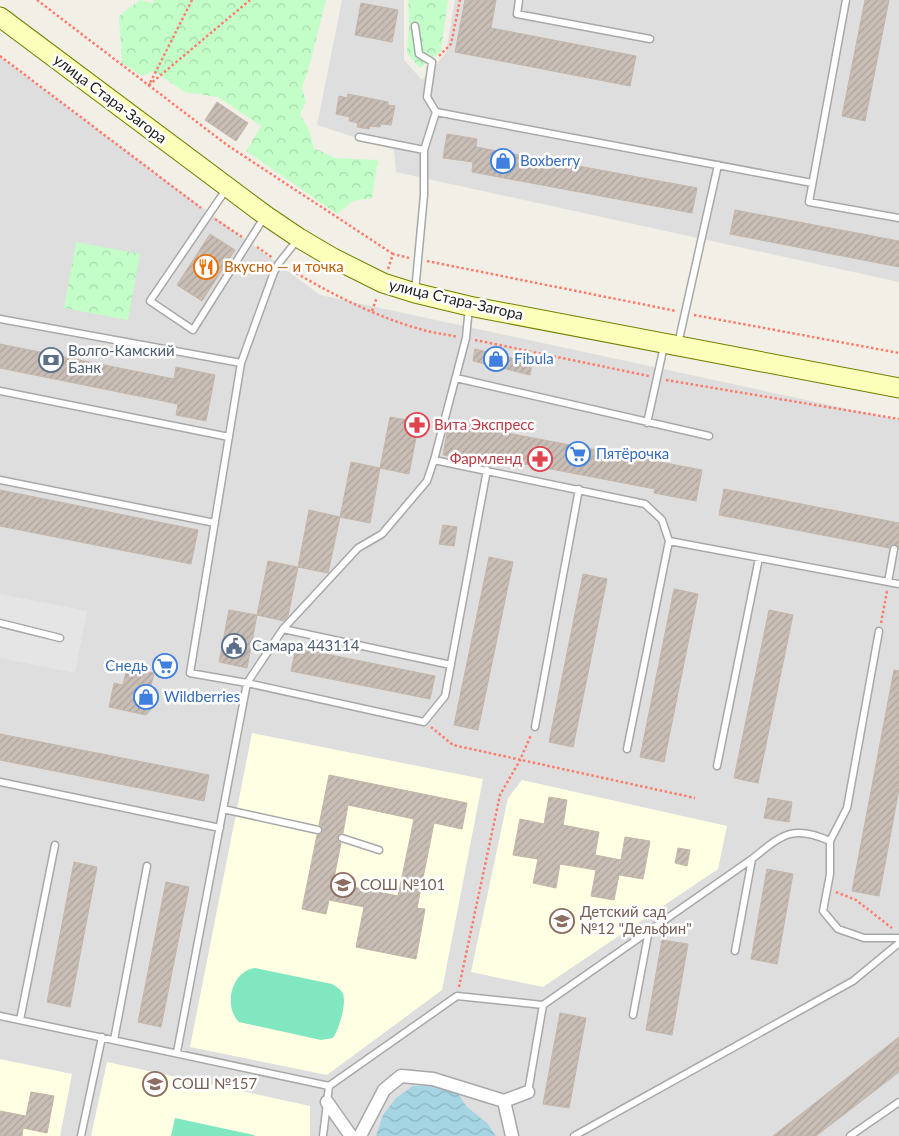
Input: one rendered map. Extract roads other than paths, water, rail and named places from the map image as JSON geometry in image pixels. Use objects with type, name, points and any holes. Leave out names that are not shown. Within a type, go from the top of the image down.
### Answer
[{"type":"main road","name":"улица Стара-Загора","points":[[0,17],[265,215],[332,258],[383,283],[469,306],[899,388]]},
{"type":"street","points":[[360,1136],[384,1090],[401,1076],[433,1079],[504,1101],[528,1092]]},
{"type":"street","points":[[504,1101],[512,1136]]},
{"type":"street","points":[[327,1102],[351,1136]]},
{"type":"lane","points":[[519,0],[517,14],[650,39]]},
{"type":"lane","points":[[846,0],[808,202],[899,218]]},
{"type":"lane","points":[[415,26],[419,54],[432,62],[427,97],[436,112],[812,183]]},
{"type":"lane","points":[[415,293],[424,195],[424,150],[436,112]]},
{"type":"lane","points":[[359,136],[424,150]]},
{"type":"lane","points":[[647,423],[658,378],[685,313],[718,165]]},
{"type":"lane","points":[[228,187],[150,301],[193,330],[265,215]]},
{"type":"lane","points":[[299,238],[274,272],[241,363],[190,673],[248,683],[424,722],[445,696],[487,470]]},
{"type":"lane","points":[[177,1052],[248,683],[283,629],[358,548],[382,534],[427,481],[466,338],[469,306]]},
{"type":"lane","points":[[0,319],[241,363]]},
{"type":"lane","points":[[456,378],[709,436]]},
{"type":"lane","points":[[0,392],[229,437]]},
{"type":"lane","points":[[434,460],[645,504],[662,520],[669,541],[627,749]]},
{"type":"lane","points":[[0,480],[215,523]]},
{"type":"lane","points":[[535,727],[579,489]]},
{"type":"lane","points":[[669,541],[899,584]]},
{"type":"lane","points":[[888,582],[894,549]]},
{"type":"lane","points":[[717,766],[759,558]]},
{"type":"lane","points":[[0,623],[60,638]]},
{"type":"lane","points":[[283,629],[451,665]]},
{"type":"lane","points":[[880,631],[847,808],[830,841],[830,874],[823,911],[838,928],[864,938],[899,938]]},
{"type":"lane","points":[[0,782],[220,828]]},
{"type":"lane","points":[[223,809],[318,830]]},
{"type":"lane","points":[[0,1016],[177,1052],[329,1086],[457,996],[543,1004],[752,859],[776,840],[798,832],[816,835],[830,841]]},
{"type":"lane","points":[[342,838],[379,850]]},
{"type":"lane","points":[[20,1020],[54,845]]},
{"type":"lane","points":[[735,951],[752,859]]},
{"type":"lane","points":[[114,1040],[147,866]]},
{"type":"lane","points":[[632,1015],[648,930]]},
{"type":"lane","points":[[574,1136],[853,981],[899,943]]},
{"type":"lane","points":[[528,1092],[543,1004]]},
{"type":"lane","points":[[81,1136],[102,1037]]},
{"type":"lane","points":[[323,1136],[329,1086]]},
{"type":"lane","points":[[850,1136],[899,1102]]},
{"type":"water","points":[[433,1085],[457,1092],[467,1107],[487,1123],[496,1136],[376,1136],[383,1115],[396,1098],[413,1086]]},
{"type":"place","name":"Boxberry","points":[[503,161]]},
{"type":"place","name":"Вкусно — и точка","points":[[206,267]]},
{"type":"place","name":"Fibula","points":[[496,359]]},
{"type":"place","name":"Волго-Камский Банк","points":[[51,360]]},
{"type":"place","name":"Вита Экспресс","points":[[417,425]]},
{"type":"place","name":"Пятёрочка","points":[[578,454]]},
{"type":"place","name":"Фармленд","points":[[540,459]]},
{"type":"place","name":"Самара 443114","points":[[234,646]]},
{"type":"place","name":"Снедь","points":[[165,666]]},
{"type":"place","name":"Wildberries","points":[[146,697]]},
{"type":"place","name":"СОШ №101","points":[[343,885]]},
{"type":"place","name":"Детский сад №12 \"Дельфин\"","points":[[562,921]]},
{"type":"place","name":"СОШ №157","points":[[155,1084]]}]
